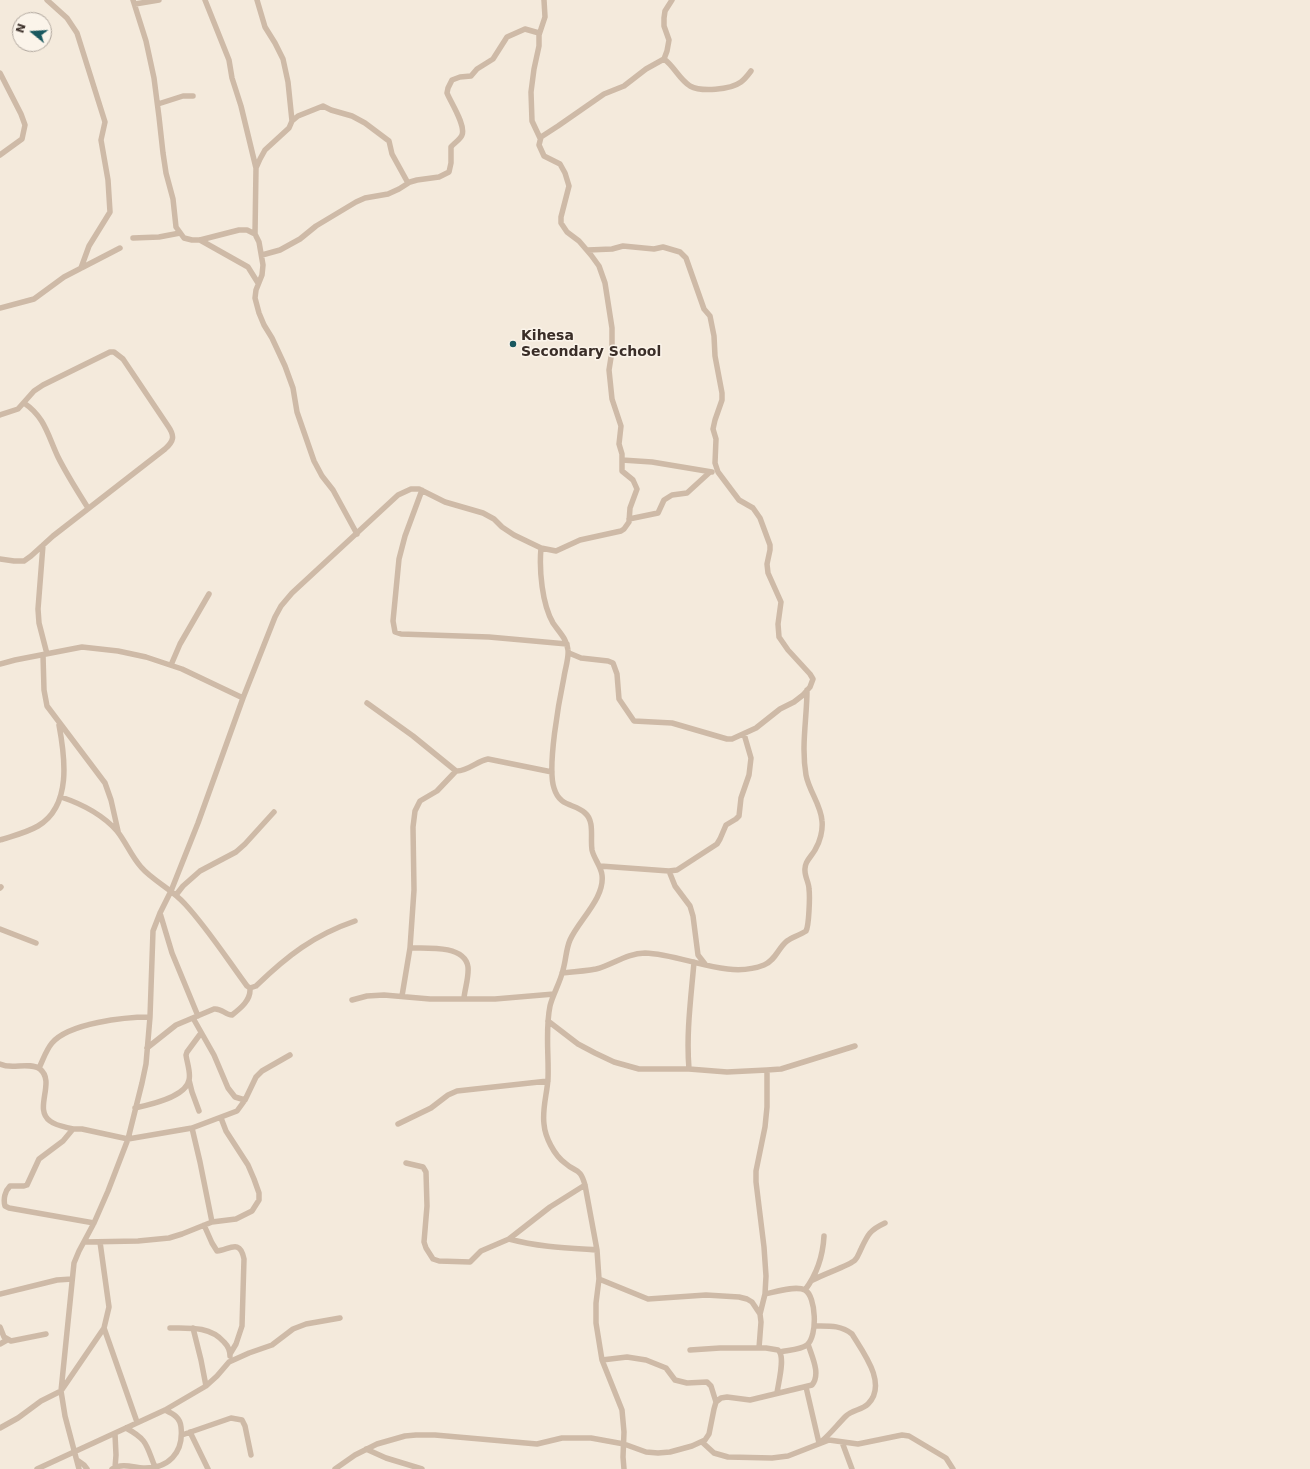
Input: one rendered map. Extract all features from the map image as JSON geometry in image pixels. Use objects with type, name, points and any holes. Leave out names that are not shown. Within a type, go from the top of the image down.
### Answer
[{"type":"street","points":[[47,0],[67,18],[77,33],[104,122],[101,140],[108,180],[110,212],[89,246],[81,268]]},
{"type":"street","points":[[159,0],[134,2],[146,41],[158,104],[165,166],[173,199],[176,227],[184,238],[192,240],[200,240],[239,230],[247,230],[255,234]]},
{"type":"street","points":[[205,0],[229,60],[232,78],[241,106],[256,168],[255,234],[259,242],[263,266],[255,298],[256,306],[288,373],[293,388],[297,412],[314,461],[322,476],[333,490],[357,534]]},
{"type":"street","points":[[257,0],[265,27],[283,59],[288,82],[292,121]]},
{"type":"street","points":[[79,1469],[65,1416],[61,1391],[70,1311],[72,1278],[76,1256],[94,1223],[128,1139],[144,1070],[147,1048],[150,1017],[153,931],[198,823],[243,698],[275,617],[281,606],[292,593],[398,495],[411,489],[422,490],[445,502],[483,513],[494,519],[502,527],[514,535],[541,548],[556,551],[586,538],[621,531],[628,526],[630,519],[630,508],[637,489],[633,480],[622,471],[622,460],[619,444],[620,426],[612,399],[609,370],[612,351],[612,328],[605,283],[599,266],[588,250],[567,232],[561,223],[561,217],[569,186],[565,173],[560,164],[544,156],[539,145],[540,138],[532,121],[531,92],[534,69],[540,46],[539,33],[545,17],[544,0]]},
{"type":"street","points":[[540,138],[604,94],[624,86],[646,69],[664,59],[669,40],[664,26],[664,18],[665,11],[672,0]]},
{"type":"street","points":[[262,255],[280,250],[300,239],[316,226],[365,198],[388,194],[408,183],[417,180],[439,178],[444,176],[449,171],[451,163],[451,147],[461,137],[463,131],[457,113],[447,93],[452,80],[472,75],[495,57],[507,37],[524,29],[529,29],[539,33]]},
{"type":"street","points":[[664,59],[671,64],[689,85],[701,90],[715,90],[739,84],[751,71]]},
{"type":"street","points":[[0,73],[25,125],[22,139],[0,155]]},
{"type":"street","points":[[158,104],[183,96],[193,96]]},
{"type":"street","points":[[256,168],[265,150],[289,128],[292,121],[298,116],[323,106],[361,121],[389,141],[392,154],[408,183]]},
{"type":"street","points":[[133,238],[159,237],[180,233]]},
{"type":"street","points":[[200,240],[248,267],[258,282]]},
{"type":"street","points":[[569,653],[581,658],[608,661],[613,663],[617,674],[618,699],[634,721],[658,721],[672,723],[727,739],[732,739],[744,734],[764,723],[780,709],[794,702],[807,690],[813,679],[788,650],[779,636],[777,629],[781,602],[768,573],[767,564],[770,544],[760,518],[754,508],[739,500],[718,472],[715,463],[715,420],[722,400],[722,393],[715,356],[714,336],[710,316],[704,309],[684,254],[663,247],[654,248],[623,246],[612,249],[588,250]]},
{"type":"street","points":[[0,308],[34,299],[55,283],[120,248]]},
{"type":"street","points":[[0,415],[18,408],[34,391],[43,385],[110,352],[114,352],[122,359],[172,432],[174,438],[172,442],[88,508],[24,561],[0,559]]},
{"type":"street","points":[[24,403],[38,414],[45,425],[59,458],[88,508]]},
{"type":"street","points":[[622,460],[652,462],[718,472]]},
{"type":"street","points":[[630,519],[658,513],[664,500],[672,495],[687,492],[710,472]]},
{"type":"street","points":[[422,490],[405,536],[399,559],[393,621],[395,632],[401,634],[489,637],[567,644]]},
{"type":"street","points":[[43,545],[38,609],[45,654],[45,700],[47,706],[58,722],[105,782],[111,800],[118,832]]},
{"type":"street","points":[[541,548],[540,567],[543,591],[554,624],[567,644],[569,653],[558,720],[552,772],[554,788],[565,804],[585,812],[588,816],[592,832],[592,850],[600,866],[602,883],[590,909],[570,940],[562,973],[554,994],[548,1020],[548,1081],[544,1124],[546,1135],[560,1159],[565,1164],[580,1172],[585,1185],[597,1250],[599,1279],[596,1303],[596,1323],[602,1360],[622,1410],[624,1469]]},
{"type":"street","points":[[171,665],[180,644],[209,594]]},
{"type":"street","points":[[0,664],[82,647],[98,648],[132,653],[171,665],[243,698]]},
{"type":"street","points":[[562,973],[596,969],[621,958],[644,953],[727,968],[748,969],[765,965],[773,960],[787,941],[806,931],[808,928],[809,888],[805,868],[808,859],[819,841],[822,820],[810,790],[806,776],[804,759],[807,690]]},
{"type":"street","points":[[367,703],[456,771]]},
{"type":"street","points":[[0,840],[37,827],[47,820],[56,809],[61,797],[65,764],[64,750],[58,722]]},
{"type":"street","points":[[600,866],[669,871],[678,870],[711,848],[720,839],[726,825],[739,816],[741,798],[751,767],[751,758],[744,734]]},
{"type":"street","points":[[402,996],[410,948],[414,890],[413,827],[415,811],[420,801],[437,791],[456,771],[460,771],[481,760],[488,759],[552,772]]},
{"type":"street","points":[[61,797],[88,807],[118,832],[141,868],[176,895],[193,914],[250,988],[250,996],[232,1014],[229,1015],[218,1008],[170,1030],[147,1048]]},
{"type":"street","points":[[176,895],[183,886],[200,871],[240,848],[274,812]]},
{"type":"street","points":[[669,871],[675,886],[690,906],[693,916],[698,955],[705,964]]},
{"type":"street","points":[[160,912],[172,953],[201,1033],[214,1056],[228,1088],[236,1097],[245,1100]]},
{"type":"street","points":[[250,988],[256,986],[302,946],[335,928],[355,921]]},
{"type":"street","points":[[0,929],[36,943]]},
{"type":"street","points":[[410,948],[450,950],[464,957],[468,966],[464,998]]},
{"type":"street","points":[[690,1069],[688,1053],[689,1017],[694,962]]},
{"type":"street","points":[[352,1000],[367,996],[384,995],[430,999],[494,999],[554,994]]},
{"type":"street","points":[[39,1068],[52,1043],[62,1035],[110,1020],[127,1017],[150,1017]]},
{"type":"street","points":[[548,1020],[578,1044],[614,1062],[639,1069],[690,1069],[727,1072],[767,1070],[781,1068],[855,1046]]},
{"type":"street","points":[[199,1111],[189,1080],[186,1055],[201,1033]]},
{"type":"street","points":[[0,1064],[9,1066],[32,1066],[39,1068],[45,1078],[45,1115],[48,1120],[54,1124],[128,1139],[192,1128],[237,1111],[245,1100],[256,1077],[262,1071],[290,1055]]},
{"type":"street","points":[[759,1348],[761,1333],[760,1314],[765,1294],[766,1276],[756,1171],[765,1126],[767,1107],[767,1070]]},
{"type":"street","points":[[135,1108],[156,1103],[178,1093],[187,1085],[189,1080]]},
{"type":"street","points":[[398,1124],[431,1108],[448,1095],[457,1091],[548,1081]]},
{"type":"street","points":[[84,1242],[154,1240],[168,1238],[182,1234],[204,1224],[236,1219],[247,1215],[252,1211],[259,1200],[259,1193],[248,1165],[226,1131],[221,1118]]},
{"type":"street","points":[[192,1128],[212,1222]]},
{"type":"street","points":[[73,1129],[63,1141],[39,1159],[27,1185],[10,1186],[4,1202],[5,1206],[21,1211],[94,1223]]},
{"type":"street","points":[[406,1163],[422,1167],[426,1172],[427,1206],[424,1242],[428,1253],[433,1259],[443,1261],[470,1262],[481,1251],[510,1239],[550,1207],[585,1185]]},
{"type":"street","points":[[813,1280],[850,1264],[859,1254],[868,1234],[873,1229],[885,1223]]},
{"type":"street","points":[[204,1224],[212,1244],[217,1251],[232,1246],[240,1248],[243,1252],[242,1326],[236,1344],[230,1354],[229,1362]]},
{"type":"street","points":[[805,1290],[813,1280],[822,1252],[824,1236]]},
{"type":"street","points":[[510,1239],[530,1245],[597,1250]]},
{"type":"street","points":[[0,1428],[18,1418],[40,1401],[61,1391],[104,1328],[109,1307],[100,1242]]},
{"type":"street","points":[[0,1294],[57,1280],[72,1278]]},
{"type":"street","points":[[599,1279],[648,1299],[706,1295],[739,1297],[752,1302],[760,1314]]},
{"type":"street","points":[[690,1350],[720,1348],[773,1348],[780,1352],[808,1344],[811,1340],[815,1326],[815,1319],[810,1297],[805,1290],[793,1288],[765,1294]]},
{"type":"street","points":[[37,1469],[165,1410],[206,1386],[218,1376],[229,1362],[249,1352],[272,1345],[299,1326],[340,1318]]},
{"type":"street","points":[[815,1326],[838,1326],[852,1334],[871,1367],[874,1380],[874,1394],[868,1404],[847,1415],[820,1442]]},
{"type":"street","points":[[0,1327],[7,1340]]},
{"type":"street","points":[[104,1328],[137,1422]]},
{"type":"street","points":[[170,1328],[193,1328],[208,1330],[219,1336],[227,1346],[230,1354]]},
{"type":"street","points":[[193,1328],[202,1360],[206,1386]]},
{"type":"street","points":[[0,1344],[7,1340],[10,1341],[46,1334]]},
{"type":"street","points":[[335,1469],[346,1460],[366,1449],[391,1439],[405,1436],[429,1435],[494,1439],[538,1444],[562,1438],[591,1438],[624,1444],[640,1451],[658,1453],[670,1452],[702,1442],[709,1434],[716,1402],[721,1398],[727,1397],[750,1400],[812,1385],[815,1382],[816,1376],[808,1344]]},
{"type":"street","points":[[777,1394],[782,1363],[780,1352]]},
{"type":"street","points":[[602,1360],[637,1358],[666,1368],[675,1380],[687,1383],[709,1383],[716,1402]]},
{"type":"street","points":[[806,1387],[820,1442]]},
{"type":"street","points":[[176,1416],[177,1403]]},
{"type":"street","points":[[115,1434],[116,1451],[113,1468],[122,1465],[145,1468],[155,1467],[171,1460],[177,1453],[182,1435],[181,1423],[176,1416],[165,1410]]},
{"type":"street","points":[[182,1435],[232,1418],[242,1420],[245,1426],[251,1455]]},
{"type":"street","points":[[126,1428],[144,1440],[155,1467]]},
{"type":"street","points":[[190,1432],[208,1469]]},
{"type":"street","points":[[702,1442],[709,1450],[720,1455],[751,1458],[788,1456],[828,1440],[858,1444],[902,1435],[909,1436],[946,1458],[953,1469]]},
{"type":"street","points":[[842,1442],[852,1469]]},
{"type":"street","points":[[366,1449],[386,1458],[422,1469]]},
{"type":"street","points":[[77,1460],[87,1469]]},
{"type":"place","name":"Kihesa Secondary School","points":[[513,344]]}]
